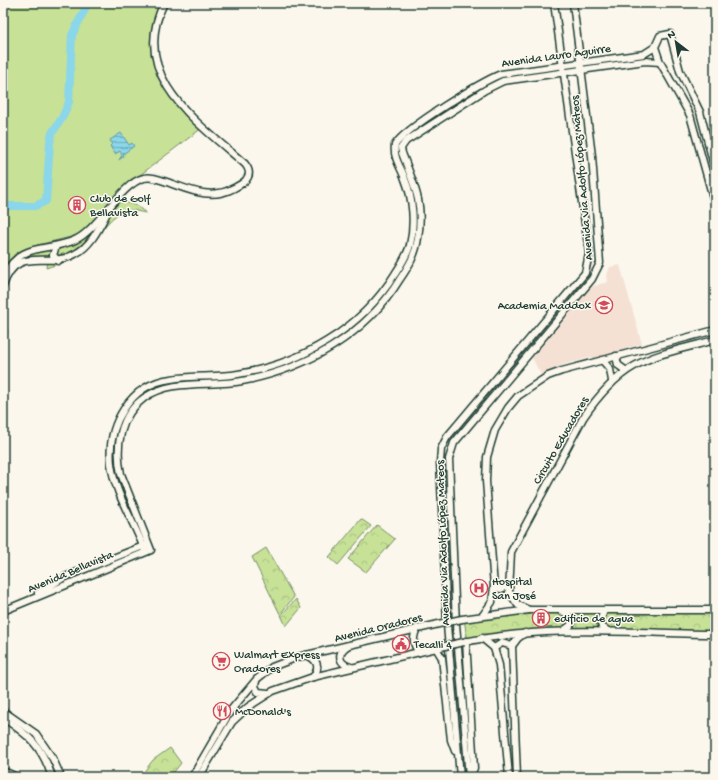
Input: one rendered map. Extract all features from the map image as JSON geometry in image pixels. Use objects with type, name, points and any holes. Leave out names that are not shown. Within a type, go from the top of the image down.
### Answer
[{"type":"main road","points":[[3,277],[10,265],[23,254],[38,248],[56,246],[81,237],[130,185],[143,178],[158,179],[208,195],[228,191],[246,180],[249,175],[249,171],[245,164],[186,112],[174,99],[164,83],[156,60],[154,39],[158,19],[164,3]]},
{"type":"main road","name":"Avenida Via Adolfo López Mateos","points":[[460,777],[447,625],[440,462],[441,449],[447,437],[585,273],[589,254],[564,64],[554,3]]},
{"type":"main road","name":"Avenida Via Adolfo López Mateos","points":[[470,777],[456,624],[448,459],[454,443],[598,269],[600,256],[592,156],[583,70],[573,3]]},
{"type":"main road","points":[[715,169],[700,112],[680,71],[670,34],[660,36],[655,47],[660,62],[690,115],[715,205]]},
{"type":"main road","name":"Avenida Lauro Aguirre","points":[[146,547],[113,477],[111,462],[115,426],[121,412],[129,400],[142,390],[170,379],[237,374],[268,367],[323,345],[346,328],[370,307],[386,288],[404,260],[412,233],[412,205],[405,178],[396,157],[395,145],[402,136],[491,78],[514,71],[644,54],[655,47]]},
{"type":"main road","name":"Avenida Lauro Aguirre","points":[[146,547],[118,461],[122,428],[133,406],[145,397],[174,386],[241,381],[271,373],[299,363],[327,351],[351,335],[374,314],[393,292],[409,266],[417,247],[419,236],[419,204],[416,188],[401,148],[406,141],[495,84],[512,79],[645,61],[660,62]]},
{"type":"main road","points":[[668,76],[675,76],[680,71]]},
{"type":"main road","points":[[3,286],[14,268],[26,260],[33,259],[58,261],[77,254],[86,246],[113,203]]},
{"type":"main road","points":[[56,246],[53,256],[58,261]]},
{"type":"main road","points":[[483,615],[492,602],[494,587],[486,470],[487,457],[495,430],[508,408],[518,396],[548,376],[616,356],[715,330]]},
{"type":"main road","name":"Circuito Educadores","points":[[529,610],[518,605],[509,592],[509,563],[515,542],[583,418],[612,381],[625,370],[654,356],[715,340]]},
{"type":"main road","points":[[616,356],[618,365],[625,370]]},
{"type":"main road","points":[[602,360],[610,369],[612,381]]},
{"type":"main road","name":"Avenida Bellavista","points":[[3,607],[39,592],[65,576],[146,547]]},
{"type":"main road","name":"Avenida Bellavista","points":[[3,611],[146,547]]},
{"type":"main road","points":[[494,587],[501,589],[508,586]]},
{"type":"main road","points":[[483,615],[529,610],[715,610]]},
{"type":"main road","points":[[558,610],[567,613],[572,622],[570,626],[563,631]]},
{"type":"main road","points":[[604,610],[600,621],[602,627],[608,631]]},
{"type":"main road","name":"Avenida Oradores","points":[[192,777],[230,712],[257,679],[272,667],[306,655],[417,628],[483,615]]},
{"type":"main road","points":[[417,628],[413,640],[415,647],[419,652]]},
{"type":"main road","points":[[199,777],[232,722],[248,707],[268,694],[295,682],[313,677],[465,641],[527,632],[608,631],[715,634]]},
{"type":"main road","points":[[517,777],[512,646],[518,638],[527,632]]},
{"type":"main road","points":[[482,638],[494,648],[499,665],[509,777]]},
{"type":"main road","points":[[465,641],[474,764],[470,777]]},
{"type":"main road","points":[[494,648],[502,643],[512,646]]},
{"type":"main road","points":[[348,645],[342,650],[340,659],[344,664],[351,667]]},
{"type":"main road","points":[[436,648],[442,658],[451,740],[458,756]]},
{"type":"main road","points":[[306,655],[314,659],[318,664],[317,671],[313,677]]},
{"type":"main road","points":[[257,679],[255,686],[257,691],[268,694]]},
{"type":"main road","points":[[3,711],[36,734],[53,759],[61,777]]},
{"type":"main road","points":[[3,718],[33,740],[43,755],[52,777]]},
{"type":"main road","points":[[3,770],[17,777]]},
{"type":"shaded area","name":"Academia Maddox","points":[[620,265],[642,344],[622,350],[622,352],[594,359],[593,357],[563,365],[541,375],[532,358],[590,287],[608,282],[607,275],[610,267]]},
{"type":"green space","points":[[3,3],[162,3],[155,20],[151,39],[155,64],[161,76],[176,98],[202,128],[136,178],[79,235],[29,247],[13,257],[3,270]]},
{"type":"green space","points":[[122,201],[137,206],[146,213],[129,210],[117,214],[86,249],[68,260],[46,268],[47,259],[9,268],[22,255],[74,242],[114,204]]},
{"type":"green space","points":[[361,519],[371,526],[338,565],[329,557]]},
{"type":"green space","points":[[377,525],[395,539],[366,572],[348,559]]},
{"type":"green space","points":[[266,548],[294,597],[280,614],[252,557]]},
{"type":"green space","points":[[296,599],[301,608],[286,626],[281,615]]},
{"type":"green space","points":[[715,608],[715,632],[634,629],[467,640],[464,618],[503,612]]},
{"type":"green space","points":[[170,748],[181,763],[170,777],[140,777],[153,760]]},
{"type":"water","points":[[121,133],[129,145],[132,143],[134,146],[123,154],[124,156],[119,160],[122,155],[120,151],[115,154],[110,146],[112,144],[110,140]]},
{"type":"waterway","points":[[3,206],[35,206],[46,201],[52,133],[62,118],[69,102],[72,35],[88,3]]},
{"type":"place","name":"Club de Golf Bellavista","points":[[77,205]]},
{"type":"place","name":"Academia Maddox","points":[[604,305]]},
{"type":"place","name":"Hospital San José","points":[[479,588]]},
{"type":"place","name":"edificio de agua","points":[[541,618]]},
{"type":"place","name":"Tecalli 4","points":[[401,644]]},
{"type":"place","name":"Walmart Express Oradores","points":[[221,661]]},
{"type":"place","name":"McDonald's","points":[[222,711]]}]
